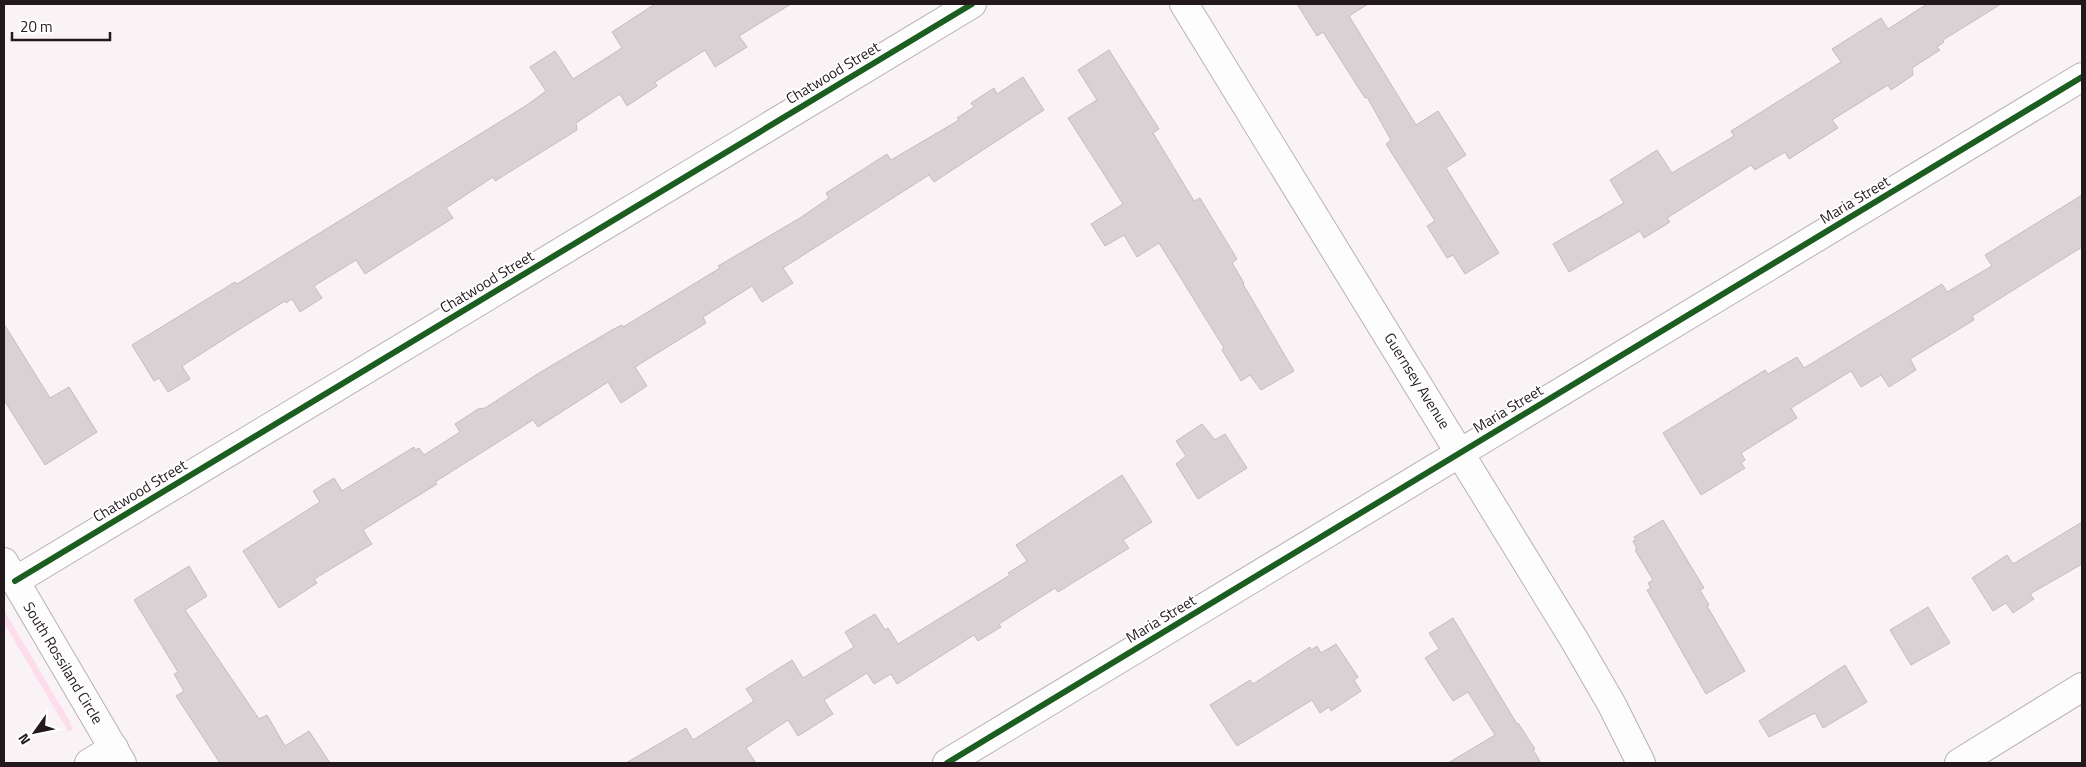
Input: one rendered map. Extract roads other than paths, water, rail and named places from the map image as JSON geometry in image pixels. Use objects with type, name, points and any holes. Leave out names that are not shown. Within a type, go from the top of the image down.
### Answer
[{"type":"street","name":"Chatwood Street","points":[[9,572],[972,4]]},
{"type":"street","name":"Guernsey Avenue","points":[[1184,4],[1460,452],[1612,705],[1641,763]]},
{"type":"street","name":"Maria Street","points":[[947,763],[2082,77]]},
{"type":"street","name":"South Rossiland Circle","points":[[9,572],[118,756]]},
{"type":"street","points":[[1959,763],[2082,686]]},
{"type":"street","points":[[89,763],[118,756]]}]
